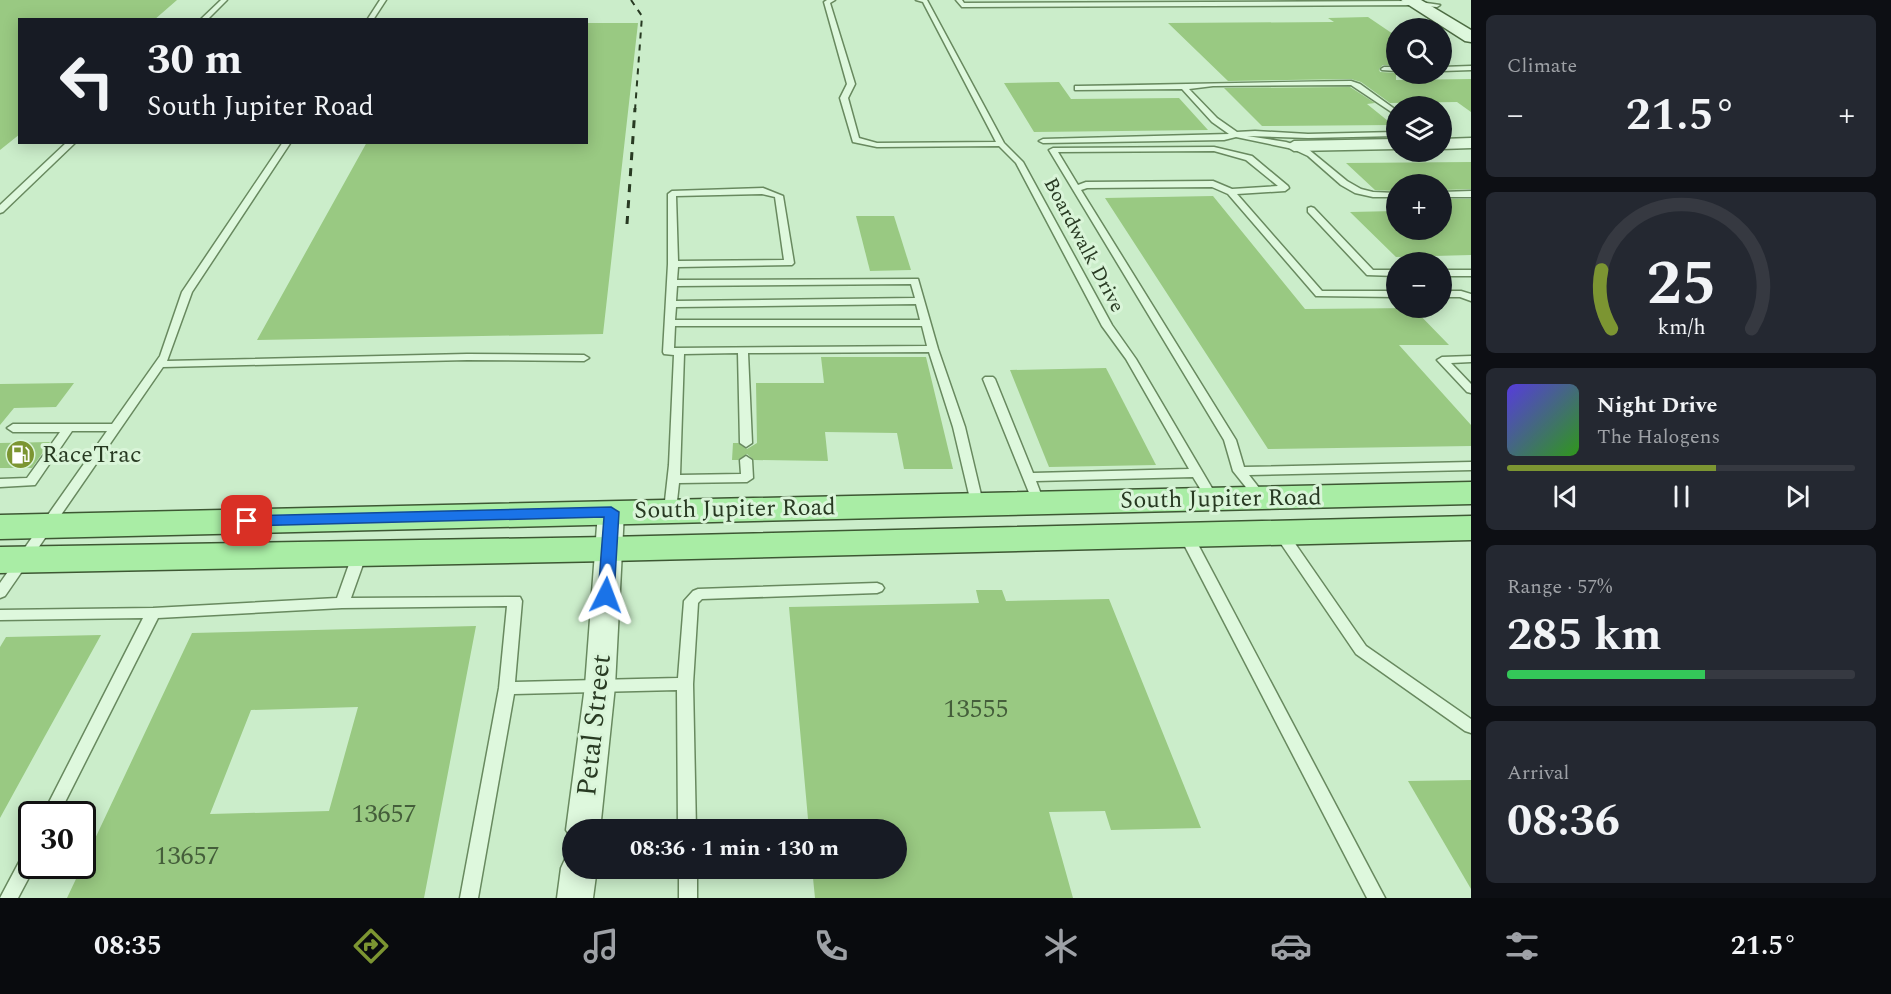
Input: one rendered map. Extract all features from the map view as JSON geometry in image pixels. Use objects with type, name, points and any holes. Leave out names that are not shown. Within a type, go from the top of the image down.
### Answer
[{"type":"main road","points":[[1422,3],[1471,24]]},
{"type":"main road","points":[[1422,3],[1471,37]]},
{"type":"main road","name":"South Jupiter Road","points":[[0,527],[611,512],[672,495],[977,503],[1033,490],[1205,486],[1261,498],[1471,493]]},
{"type":"main road","points":[[1261,498],[1281,532]]},
{"type":"main road","points":[[977,503],[992,541]]},
{"type":"main road","name":"South Jupiter Road","points":[[13,559],[992,541],[1471,528]]},
{"type":"street","points":[[1452,142],[1471,143]]},
{"type":"street","points":[[1294,146],[1386,144]]},
{"type":"street","name":"Petal Street","points":[[584,819],[600,686],[611,512]]},
{"type":"street","points":[[575,898],[578,879]]},
{"type":"lane","points":[[205,18],[224,0]]},
{"type":"lane","points":[[371,18],[383,0]]},
{"type":"lane","points":[[832,0],[827,2],[851,84],[844,98],[856,140],[877,145],[1001,144]]},
{"type":"lane","name":"Boardwalk Drive","points":[[919,0],[925,1],[928,6],[1001,144],[1019,162],[1107,326],[1131,359],[1205,486]]},
{"type":"lane","points":[[959,0],[962,5],[1422,3]]},
{"type":"lane","points":[[1302,8],[1422,3]]},
{"type":"lane","points":[[1452,69],[1471,69]]},
{"type":"lane","points":[[1078,88],[1351,83],[1358,85],[1386,106]]},
{"type":"lane","points":[[1184,87],[1226,130],[1255,140],[1294,146],[1310,154],[1350,189],[1372,195],[1386,195]]},
{"type":"lane","points":[[1043,141],[1224,138],[1237,134],[1266,132],[1307,136],[1386,134]]},
{"type":"lane","points":[[0,210],[70,144]]},
{"type":"lane","points":[[0,593],[13,559],[49,526],[160,364],[165,356],[187,292],[286,144]]},
{"type":"lane","points":[[1231,192],[1285,188],[1249,158],[1214,149],[1053,150],[1230,440],[1239,471],[1261,498]]},
{"type":"lane","points":[[1076,189],[1086,185],[1213,184],[1231,192],[1319,294],[1386,294]]},
{"type":"lane","points":[[673,264],[789,263],[779,196],[763,191],[672,194],[672,304],[668,352],[933,349]]},
{"type":"lane","points":[[1452,195],[1471,194]]},
{"type":"lane","points":[[1311,210],[1370,273],[1386,273]]},
{"type":"lane","points":[[1452,273],[1471,273]]},
{"type":"lane","points":[[672,283],[915,281],[933,349],[959,427],[977,503]]},
{"type":"lane","points":[[1452,294],[1461,294],[1471,298]]},
{"type":"lane","points":[[672,304],[921,301]]},
{"type":"lane","points":[[671,323],[926,323]]},
{"type":"lane","points":[[743,350],[746,443]]},
{"type":"lane","points":[[679,351],[672,495],[747,478],[746,460]]},
{"type":"lane","points":[[160,364],[467,357],[584,358]]},
{"type":"lane","points":[[1471,359],[1442,360],[1471,390]]},
{"type":"lane","points":[[989,379],[1033,490]]},
{"type":"lane","points":[[13,428],[117,427]]},
{"type":"lane","points":[[0,483],[31,482],[68,428]]},
{"type":"lane","points":[[1239,471],[1471,466]]},
{"type":"lane","points":[[1281,532],[1361,650],[1471,727]]},
{"type":"lane","points":[[1186,535],[1377,898]]},
{"type":"lane","points":[[342,603],[360,553]]},
{"type":"lane","points":[[687,819],[685,684],[691,601],[698,594],[877,588]]},
{"type":"lane","points":[[0,615],[153,613],[342,603],[515,601],[507,688],[469,898]]},
{"type":"lane","points":[[58,801],[153,613]]},
{"type":"lane","points":[[507,688],[685,684]]},
{"type":"lane","points":[[9,898],[19,879]]},
{"type":"lane","points":[[687,879],[688,898]]},
{"type":"building","points":[[0,0],[177,0],[156,18],[18,18],[18,136],[0,150]]},
{"type":"building","points":[[1368,17],[1386,29],[1386,65],[1379,69],[1380,72],[1386,72],[1386,84],[1452,84],[1452,79],[1471,79],[1471,112],[1457,102],[1452,102],[1452,96],[1386,96],[1386,100],[1361,82],[1351,79],[1228,81],[1168,23],[1334,22],[1328,18]]},
{"type":"building","points":[[588,23],[638,23],[603,334],[257,340],[366,144],[588,144]]},
{"type":"building","points":[[1059,82],[1071,99],[1179,98],[1208,130],[1034,132],[1004,83]]},
{"type":"building","points":[[1350,87],[1375,103],[1367,104],[1386,119],[1386,125],[1262,126],[1224,88]]},
{"type":"building","points":[[1471,162],[1471,189],[1452,190],[1452,174],[1386,174],[1386,191],[1375,190],[1346,163]]},
{"type":"building","points":[[1213,196],[1305,309],[1386,308],[1386,318],[1423,318],[1449,345],[1399,345],[1471,425],[1471,446],[1268,449],[1105,198]]},
{"type":"building","points":[[1452,199],[1471,199],[1471,255],[1452,256],[1452,252],[1391,252],[1350,212],[1386,211],[1386,240],[1452,240]]},
{"type":"building","points":[[856,216],[894,216],[911,270],[870,271]]},
{"type":"building","points":[[821,357],[926,357],[953,469],[904,469],[897,433],[825,432],[828,461],[754,460],[747,454],[738,460],[732,460],[733,443],[738,443],[747,449],[757,443],[756,383],[824,383]]},
{"type":"building","points":[[1106,368],[1156,465],[1049,467],[1010,370]]},
{"type":"building","points":[[74,383],[56,407],[14,408],[0,425],[0,384]]},
{"type":"building","name":"RaceTrac","points":[[50,442],[32,468],[0,468],[0,443]]},
{"type":"building","points":[[976,590],[1002,590],[1006,601],[1109,599],[1201,828],[1111,830],[1105,811],[1049,812],[1073,898],[815,898],[813,879],[907,879],[907,819],[808,819],[789,607],[979,603]]},
{"type":"building","points":[[476,626],[424,898],[67,898],[76,879],[96,879],[96,837],[192,633]],"holes":[[[358,707],[329,811],[210,814],[251,710]]]},
{"type":"building","points":[[101,635],[0,818],[0,647],[6,637]]},
{"type":"building","points":[[1471,780],[1471,889],[1408,781]]},
{"type":"railway","points":[[631,0],[642,16],[635,110]]},
{"type":"railway","points":[[627,224],[635,108]]},
{"type":"place","name":"RaceTrac","points":[[21,455]]},
{"type":"route","points":[[247,521],[611,512],[606,595]]}]
